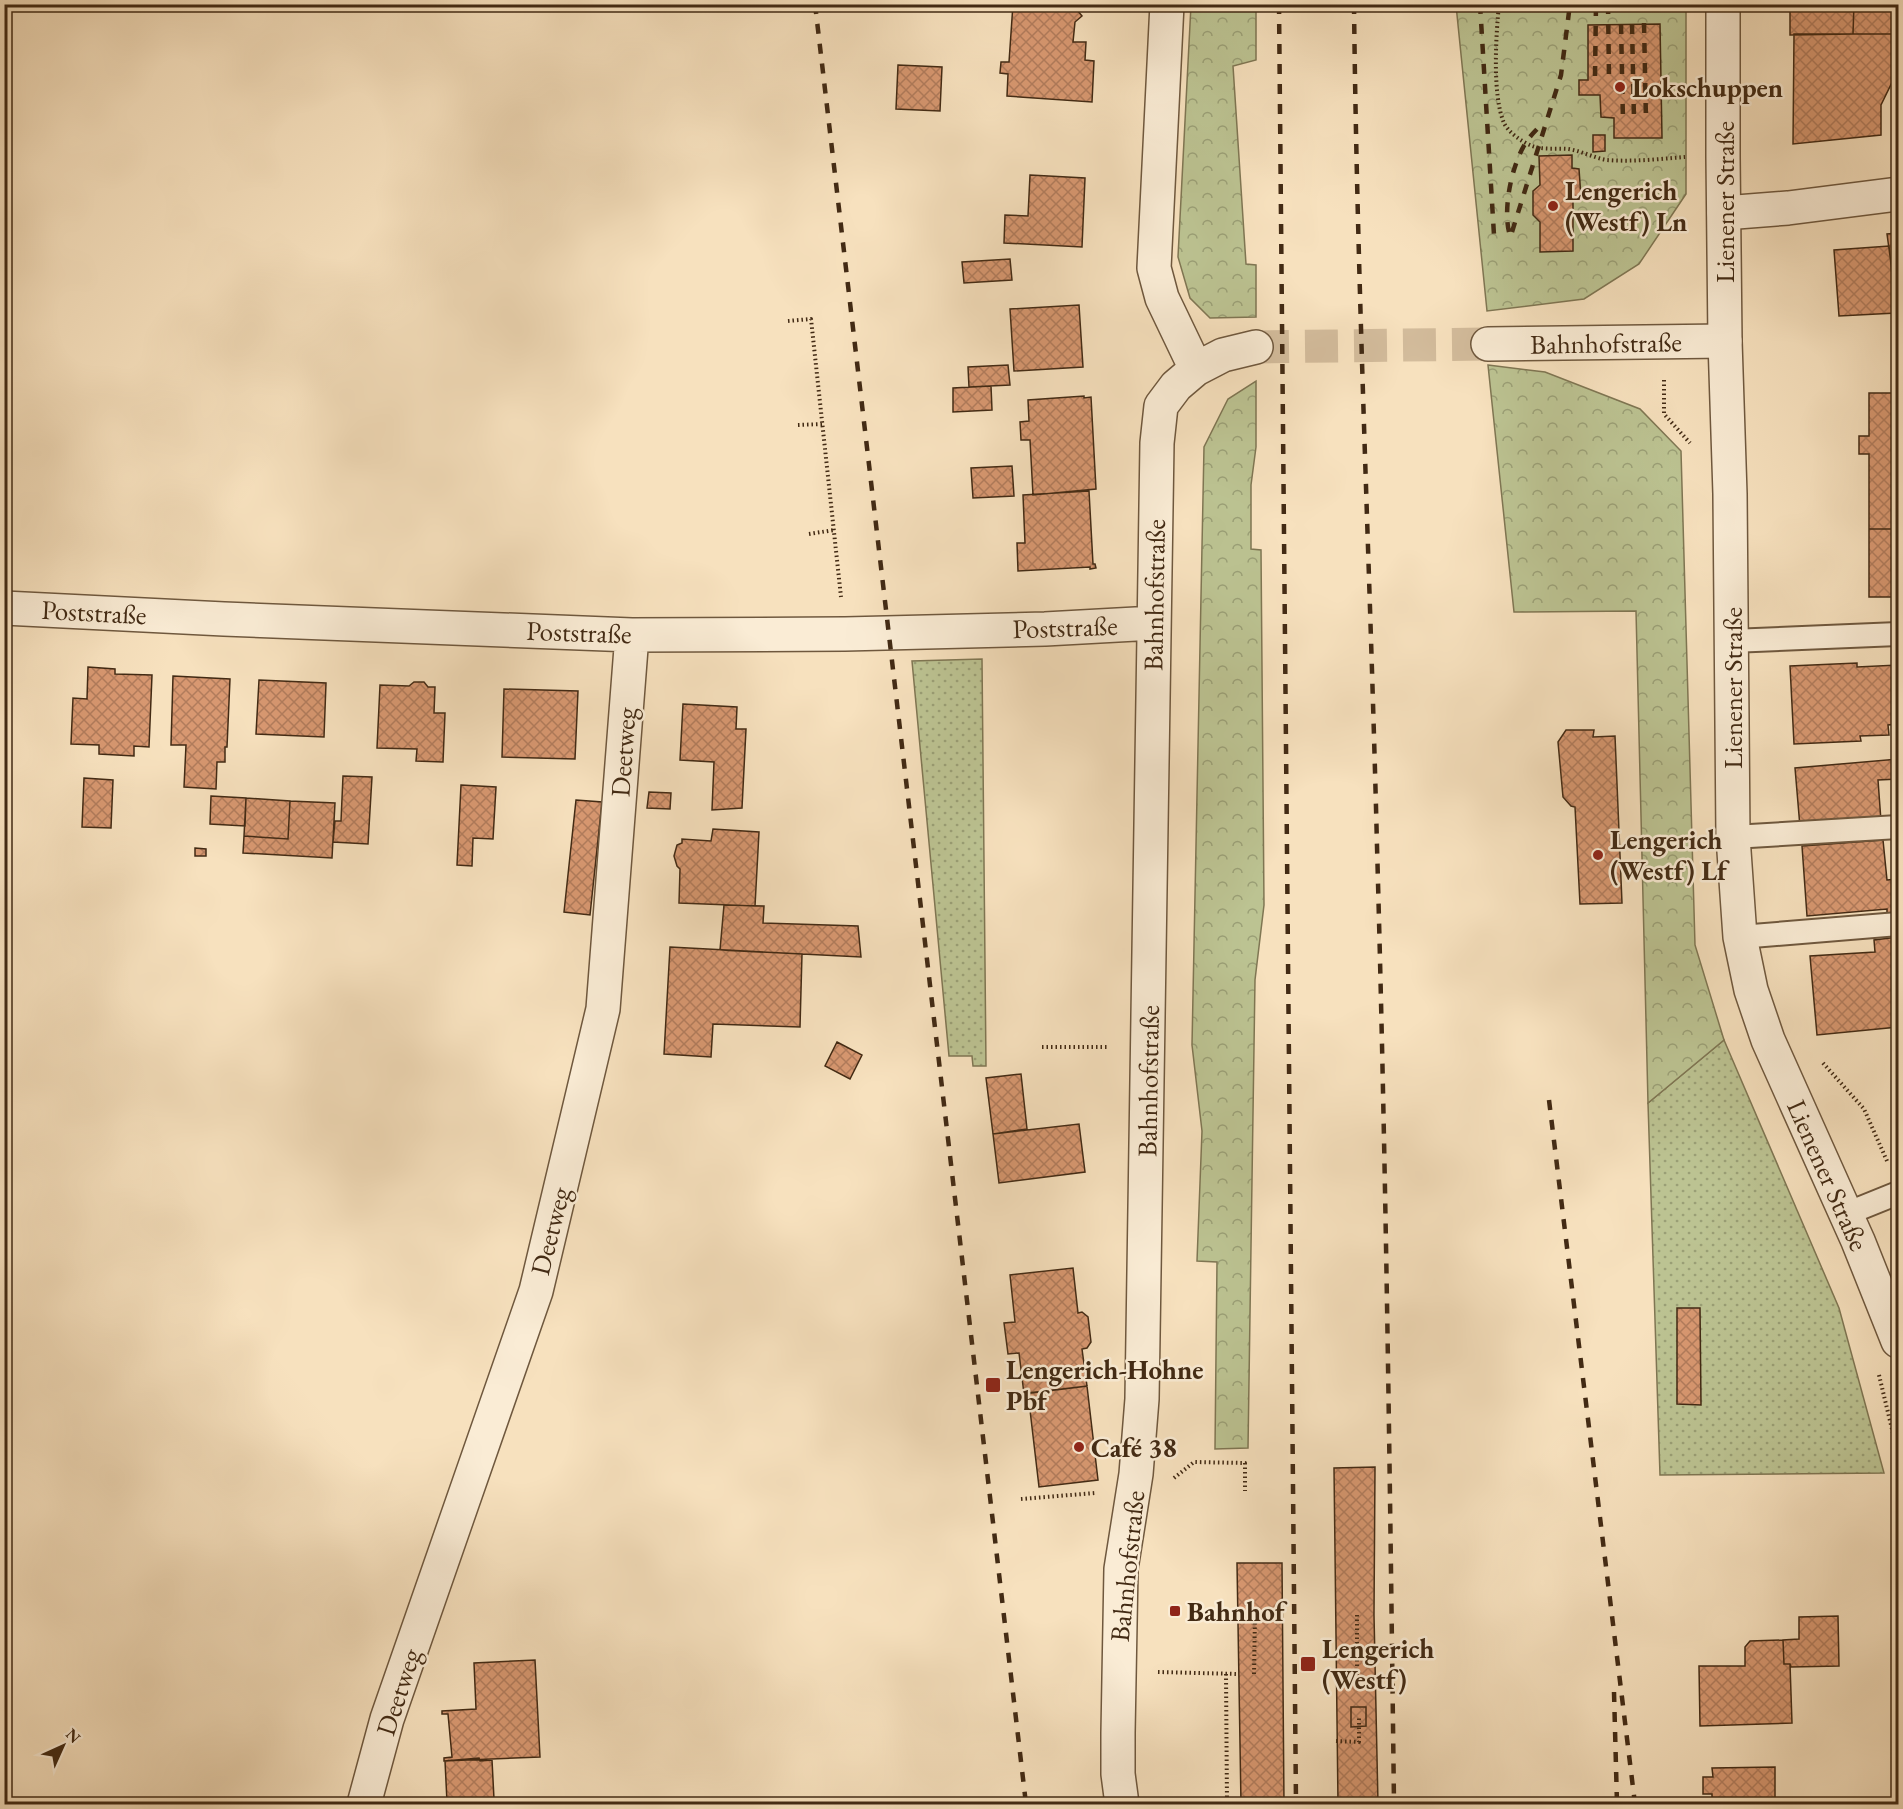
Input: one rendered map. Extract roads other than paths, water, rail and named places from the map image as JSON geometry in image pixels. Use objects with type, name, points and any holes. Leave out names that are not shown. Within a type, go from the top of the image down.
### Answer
[{"type":"street","points":[[1167,4],[1154,267],[1162,298],[1196,369]]},
{"type":"street","name":"Lienener Straße","points":[[1723,4],[1725,341],[1730,494],[1733,837],[1740,937],[1751,990],[1768,1040],[1846,1214],[1899,1341]]},
{"type":"street","points":[[1724,213],[1788,208],[1899,194]]},
{"type":"street","name":"Bahnhofstraße","points":[[1488,344],[1725,341]]},
{"type":"street","name":"Bahnhofstraße","points":[[1122,1804],[1118,1774],[1121,1569],[1134,1490],[1142,1399],[1157,443],[1161,406],[1176,386],[1196,369],[1222,355],[1256,347]]},
{"type":"street","name":"Poststraße","points":[[4,608],[632,635],[845,634],[1154,624]]},
{"type":"street","name":"Deetweg","points":[[364,1804],[387,1719],[536,1291],[603,1009],[632,635]]},
{"type":"lane","points":[[1731,641],[1899,634]]},
{"type":"lane","points":[[1733,837],[1899,827]]},
{"type":"lane","points":[[1740,937],[1899,924]]},
{"type":"lane","points":[[1846,1214],[1899,1193]]},
{"type":"tunnel","points":[[1256,347],[1488,344]]},
{"type":"railway","points":[[815,4],[1026,1804]]},
{"type":"railway","points":[[1279,4],[1296,1804]]},
{"type":"railway","points":[[1354,4],[1383,1085],[1394,1804]]},
{"type":"railway","points":[[1480,4],[1494,235]]},
{"type":"railway","points":[[1512,232],[1561,75],[1570,4]]},
{"type":"railway","points":[[1595,76],[1596,4]]},
{"type":"railway","points":[[1608,4],[1609,77]]},
{"type":"railway","points":[[1644,23],[1646,122]]},
{"type":"railway","points":[[1621,24],[1623,122]]},
{"type":"railway","points":[[1632,24],[1634,121]]},
{"type":"railway","points":[[1509,232],[1508,199],[1516,163],[1525,144],[1543,122]]},
{"type":"railway","points":[[1549,1100],[1635,1804]]},
{"type":"railway","points":[[1614,1692],[1617,1804]]},
{"type":"place","name":"Lokschuppen","points":[[1620,87]]},
{"type":"place","name":"Lengerich (Westf) Ln","points":[[1553,206]]},
{"type":"place","name":"Lengerich (Westf) Lf","points":[[1598,855]]},
{"type":"place","name":"Lengerich-Hohne Pbf","points":[[993,1385]]},
{"type":"place","name":"Café 38","points":[[1079,1447]]},
{"type":"place","name":"Bahnhof","points":[[1175,1611]]},
{"type":"place","name":"Lengerich (Westf)","points":[[1308,1664]]}]
